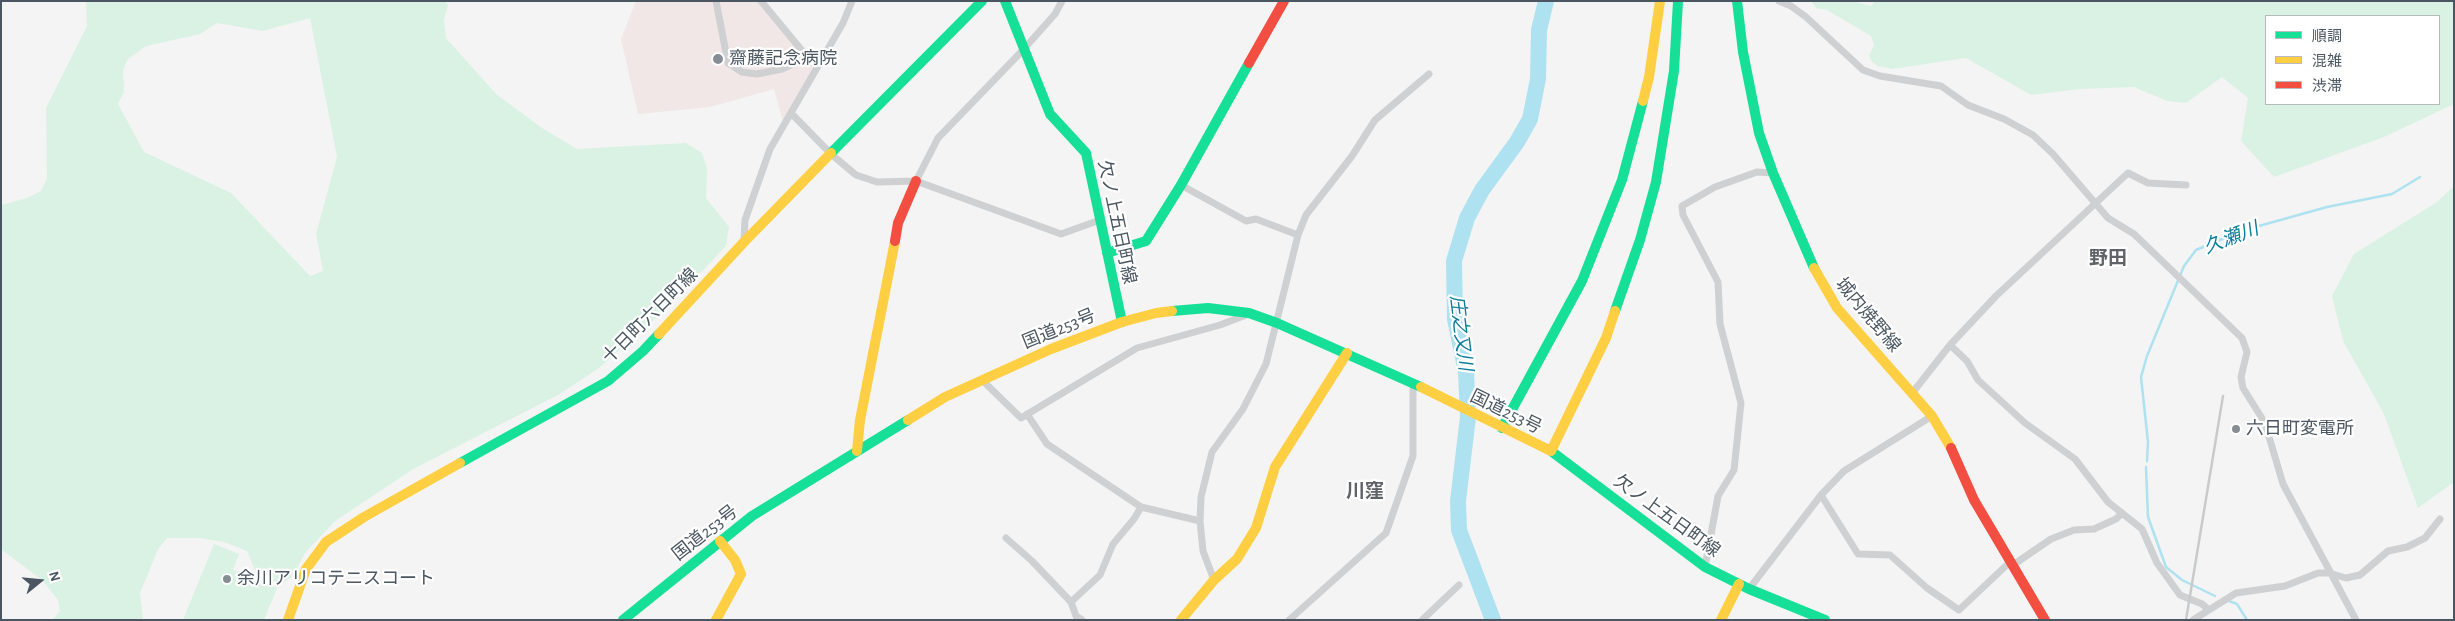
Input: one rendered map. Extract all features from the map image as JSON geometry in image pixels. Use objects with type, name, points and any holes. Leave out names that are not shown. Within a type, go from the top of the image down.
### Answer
[{"type":"main road","name":"十日町六日町線","points":[[288,620],[306,569],[326,542],[364,517],[608,381],[642,351],[744,242],[982,1]]},
{"type":"main road","name":"欠ノ上五日町線","points":[[1005,1],[1050,114],[1086,153],[1092,173],[1122,322]]},
{"type":"main road","points":[[1107,253],[1146,241],[1181,184],[1284,1]]},
{"type":"main road","points":[[1502,428],[1578,290],[1622,180],[1649,77],[1660,1]]},
{"type":"main road","points":[[1551,451],[1606,338],[1640,240],[1656,182],[1674,71],[1678,1]]},
{"type":"main road","name":"城内焼野線","points":[[1737,1],[1752,103],[1759,133],[1773,172],[1817,276],[1828,297],[1932,416],[1950,446],[1974,500],[2045,620]]},
{"type":"main road","points":[[857,451],[860,420],[898,223],[916,181]]},
{"type":"main road","name":"国道253号","points":[[623,620],[720,541],[768,506],[945,397],[981,379],[1051,349],[1122,322],[1156,313],[1208,308],[1249,313],[1277,323],[1413,383],[1551,451]]},
{"type":"main road","points":[[1181,620],[1214,580],[1237,558],[1256,528],[1275,467],[1347,353]]},
{"type":"main road","name":"欠ノ上五日町線","points":[[1551,451],[1705,567],[1744,586],[1826,620]]},
{"type":"main road","points":[[716,620],[740,574],[734,560],[720,541]]},
{"type":"main road","points":[[1722,620],[1744,586]]},
{"type":"street","points":[[716,1],[728,63],[742,72],[757,74],[782,69],[795,64],[804,53]]},
{"type":"street","points":[[761,1],[804,53],[818,65]]},
{"type":"street","points":[[744,242],[745,220],[770,149],[843,23],[852,1]]},
{"type":"street","points":[[916,181],[938,138],[1023,50],[1055,14],[1062,1]]},
{"type":"street","points":[[1779,1],[1791,6],[1806,17],[1863,70],[1880,76],[1941,86],[1968,106],[2004,119],[2033,135],[2097,203],[2108,218],[2134,234],[2242,338],[2247,352],[2241,377],[2244,388],[2265,422],[2283,484],[2329,573],[2356,620]]},
{"type":"street","points":[[1214,580],[1204,551],[1200,521],[1201,497],[1212,452],[1243,409],[1266,364],[1298,235],[1306,215],[1352,156],[1375,120],[1429,74]]},
{"type":"street","points":[[791,113],[830,154],[856,175],[877,182],[916,181],[1061,234],[1100,220]]},
{"type":"street","points":[[1705,567],[1718,496],[1734,470],[1741,403],[1720,324],[1718,282],[1683,215],[1682,206],[1715,187],[1757,172],[1773,172]]},
{"type":"street","points":[[1913,392],[1950,345],[1996,296],[2128,173],[2148,182],[2186,185]]},
{"type":"street","points":[[1181,184],[1246,221],[1256,218],[1298,235]]},
{"type":"street","points":[[981,379],[1021,418],[1138,348],[1220,325],[1249,313]]},
{"type":"street","points":[[1950,345],[1967,361],[1978,380],[2025,423],[2075,459],[2108,502],[2142,529],[2157,564],[2180,595],[2202,604],[2208,609]]},
{"type":"street","points":[[1289,620],[1386,533],[1413,456],[1413,383]]},
{"type":"street","points":[[1027,414],[1047,444],[1140,507],[1200,521]]},
{"type":"street","points":[[1744,586],[1821,495],[1844,471],[1932,416]]},
{"type":"street","points":[[1821,495],[1858,554],[1890,555],[1926,588],[1959,610],[2012,563],[2051,539],[2074,530],[2094,529],[2116,519],[2122,513]]},
{"type":"street","points":[[1071,602],[1100,575],[1113,544],[1134,520],[1140,507]]},
{"type":"street","points":[[2193,620],[2236,593],[2285,586],[2318,574],[2329,573],[2346,578],[2360,575],[2388,550],[2407,547],[2425,538],[2440,519]]},
{"type":"street","points":[[1006,538],[1032,561],[1071,602],[1076,616],[1082,620]]},
{"type":"street","points":[[1422,620],[1459,585]]},
{"type":"shaded area","name":"齋藤記念病院","points":[[636,1],[761,1],[818,65],[784,125],[774,89],[710,107],[638,114],[621,39]]},
{"type":"green space","points":[[86,1],[445,1],[448,5],[444,20],[446,38],[496,94],[542,128],[577,149],[686,143],[702,153],[707,169],[706,198],[729,227],[726,246],[667,308],[599,368],[558,395],[413,469],[335,521],[305,553],[292,577],[281,584],[258,577],[247,551],[224,542],[199,538],[167,538],[158,549],[140,593],[143,620],[52,620],[60,611],[58,600],[43,581],[1,549],[1,205],[27,198],[41,191],[47,179],[46,108],[87,26]],"holes":[[[310,18],[337,157],[316,234],[323,271],[310,276],[231,193],[144,152],[118,104],[124,92],[123,70],[128,59],[146,46],[200,34],[217,23],[263,31]]]},
{"type":"green space","points":[[1811,1],[1852,1],[1871,6],[1875,1],[2454,1],[2454,104],[2384,137],[2274,177],[2241,141],[2248,98],[2222,77],[2186,103],[2167,101],[2134,87],[2080,89],[2031,95],[1966,58],[1892,69],[1878,66],[1872,62],[1869,56],[1874,45],[1871,36],[1827,10],[1816,8]]},
{"type":"green space","points":[[2454,186],[2454,482],[2418,508],[2384,414],[2343,341],[2332,296],[2354,254],[2437,202]]},
{"type":"green space","name":"余川アリコテニスコート","points":[[214,544],[239,554],[233,570],[277,588],[264,620],[183,620]]},
{"type":"waterway","name":"庄之又川","points":[[1493,620],[1459,530],[1458,501],[1468,417],[1466,372],[1455,319],[1454,261],[1467,218],[1482,190],[1517,142],[1530,119],[1538,79],[1539,30],[1546,1]]},
{"type":"waterway","name":"久瀬川","points":[[2147,461],[2148,442],[2141,377],[2147,356],[2184,266],[2196,250],[2241,231],[2327,207],[2392,194],[2420,177]]},
{"type":"waterway","name":"久瀬川","points":[[2146,467],[2148,517],[2166,567],[2182,580],[2215,596]]},
{"type":"waterway","name":"久瀬川","points":[[2229,601],[2237,604],[2247,620]]},
{"type":"railway","points":[[2186,620],[2223,396]]},
{"type":"traffic: fast","points":[[831,153],[982,1]]},
{"type":"traffic: fast","points":[[1005,1],[1050,114],[1086,153],[1122,322]]},
{"type":"traffic: fast","points":[[1615,311],[1640,240],[1656,182],[1674,71],[1678,1]]},
{"type":"traffic: fast","points":[[1737,1],[1743,52],[1759,133],[1773,173],[1814,268]]},
{"type":"traffic: fast","points":[[1107,253],[1146,241],[1181,185],[1249,63]]},
{"type":"traffic: fast","points":[[1502,428],[1582,281],[1622,180],[1643,101]]},
{"type":"traffic: fast","points":[[1172,311],[1208,308],[1249,313],[1277,323],[1421,387]]},
{"type":"traffic: fast","points":[[460,463],[608,381],[643,351],[659,334]]},
{"type":"traffic: fast","points":[[623,620],[752,516],[908,420]]},
{"type":"traffic: fast","points":[[1551,451],[1705,567],[1749,589],[1825,620]]},
{"type":"traffic: slow","points":[[1643,101],[1649,77],[1660,1]]},
{"type":"traffic: slow","points":[[659,334],[744,242],[831,153]]},
{"type":"traffic: slow","points":[[857,451],[860,420],[895,241]]},
{"type":"traffic: slow","points":[[1814,268],[1837,308],[1932,416],[1951,448]]},
{"type":"traffic: slow","points":[[908,420],[945,397],[1051,349],[1122,322],[1172,311]]},
{"type":"traffic: slow","points":[[1421,387],[1551,451],[1606,338],[1615,311]]},
{"type":"traffic: slow","points":[[1181,620],[1214,580],[1237,559],[1256,528],[1275,467],[1347,353]]},
{"type":"traffic: slow","points":[[288,620],[306,569],[326,542],[364,517],[460,463]]},
{"type":"traffic: slow","points":[[716,620],[741,574],[735,560],[720,541]]},
{"type":"traffic: slow","points":[[1721,620],[1739,584]]},
{"type":"traffic: jam","points":[[1249,63],[1284,1]]},
{"type":"traffic: jam","points":[[895,241],[898,223],[916,181]]},
{"type":"traffic: jam","points":[[1951,448],[1974,500],[2045,620]]},
{"type":"place","name":"齋藤記念病院","points":[[718,59]]},
{"type":"place","name":"六日町変電所","points":[[2236,429]]},
{"type":"place","name":"余川アリコテニスコート","points":[[227,579]]},
{"type":"district","name":"野田","points":[[2108,258]]},
{"type":"district","name":"川窪","points":[[1365,491]]}]
